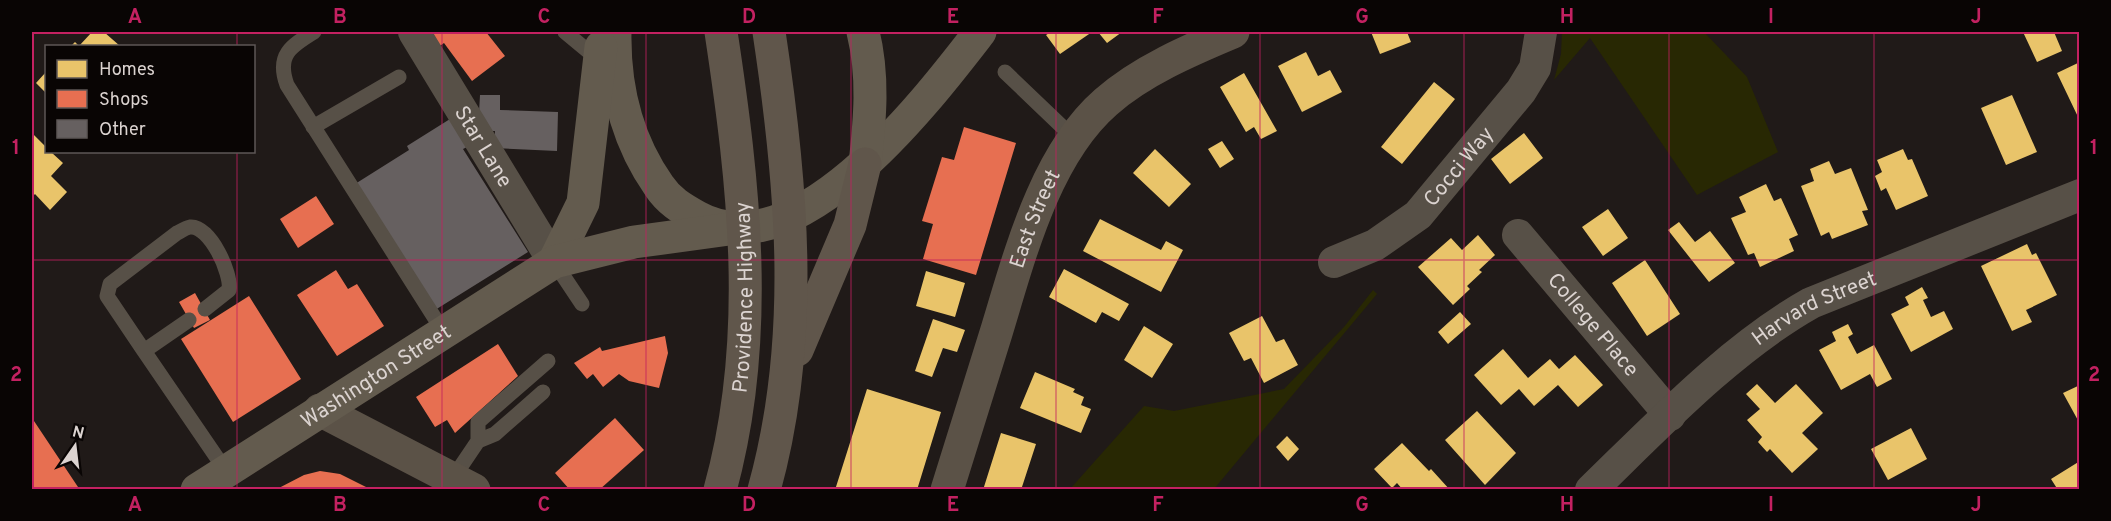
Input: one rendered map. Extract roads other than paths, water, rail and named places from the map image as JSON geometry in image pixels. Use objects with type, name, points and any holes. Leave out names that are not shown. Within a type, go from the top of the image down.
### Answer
[{"type":"highway","name":"Providence Highway","points":[[720,489],[735,427],[743,374],[746,322],[744,227],[721,32]]},
{"type":"highway","name":"Providence Highway","points":[[764,489],[779,423],[786,374],[791,308],[790,215],[786,160],[769,32]]},
{"type":"highway","points":[[786,374],[850,225],[865,164]]},
{"type":"main road","points":[[554,262],[583,203],[607,55],[615,32]]},
{"type":"main road","points":[[863,32],[869,63],[871,100],[865,164]]},
{"type":"main road","points":[[607,55],[628,128],[646,166],[664,193],[676,206],[704,221],[722,227],[744,227],[790,215],[833,192],[865,164],[903,124],[980,32]]},
{"type":"main road","name":"Washington Street","points":[[197,489],[554,262],[634,242],[744,227]]},
{"type":"street","name":"Star Lane","points":[[414,32],[554,262]]},
{"type":"street","name":"East Street","points":[[947,489],[1031,227],[1048,186],[1075,139],[1106,102],[1134,82],[1233,32]]},
{"type":"street","name":"Cocci Way","points":[[1334,262],[1375,245],[1418,215],[1521,91],[1535,68],[1541,32]]},
{"type":"street","name":"Harvard Street","points":[[1591,489],[1755,339],[1811,303],[2079,195]]},
{"type":"street","name":"College Place","points":[[1518,235],[1670,415]]},
{"type":"street","points":[[320,410],[464,484]]},
{"type":"lane","points":[[314,32],[290,47],[284,59],[282,72],[287,85],[443,332]]},
{"type":"lane","points":[[565,32],[607,55]]},
{"type":"lane","points":[[1005,72],[1075,139]]},
{"type":"lane","points":[[313,127],[399,77]]},
{"type":"lane","points":[[205,309],[229,290],[231,280],[228,269],[206,234],[198,228],[188,227],[110,284],[107,296],[226,471]]},
{"type":"lane","points":[[554,262],[582,304]]},
{"type":"lane","points":[[144,351],[189,320]]},
{"type":"lane","points":[[464,484],[478,441],[478,422],[548,361]]},
{"type":"lane","points":[[478,441],[495,434],[543,392]]}]
